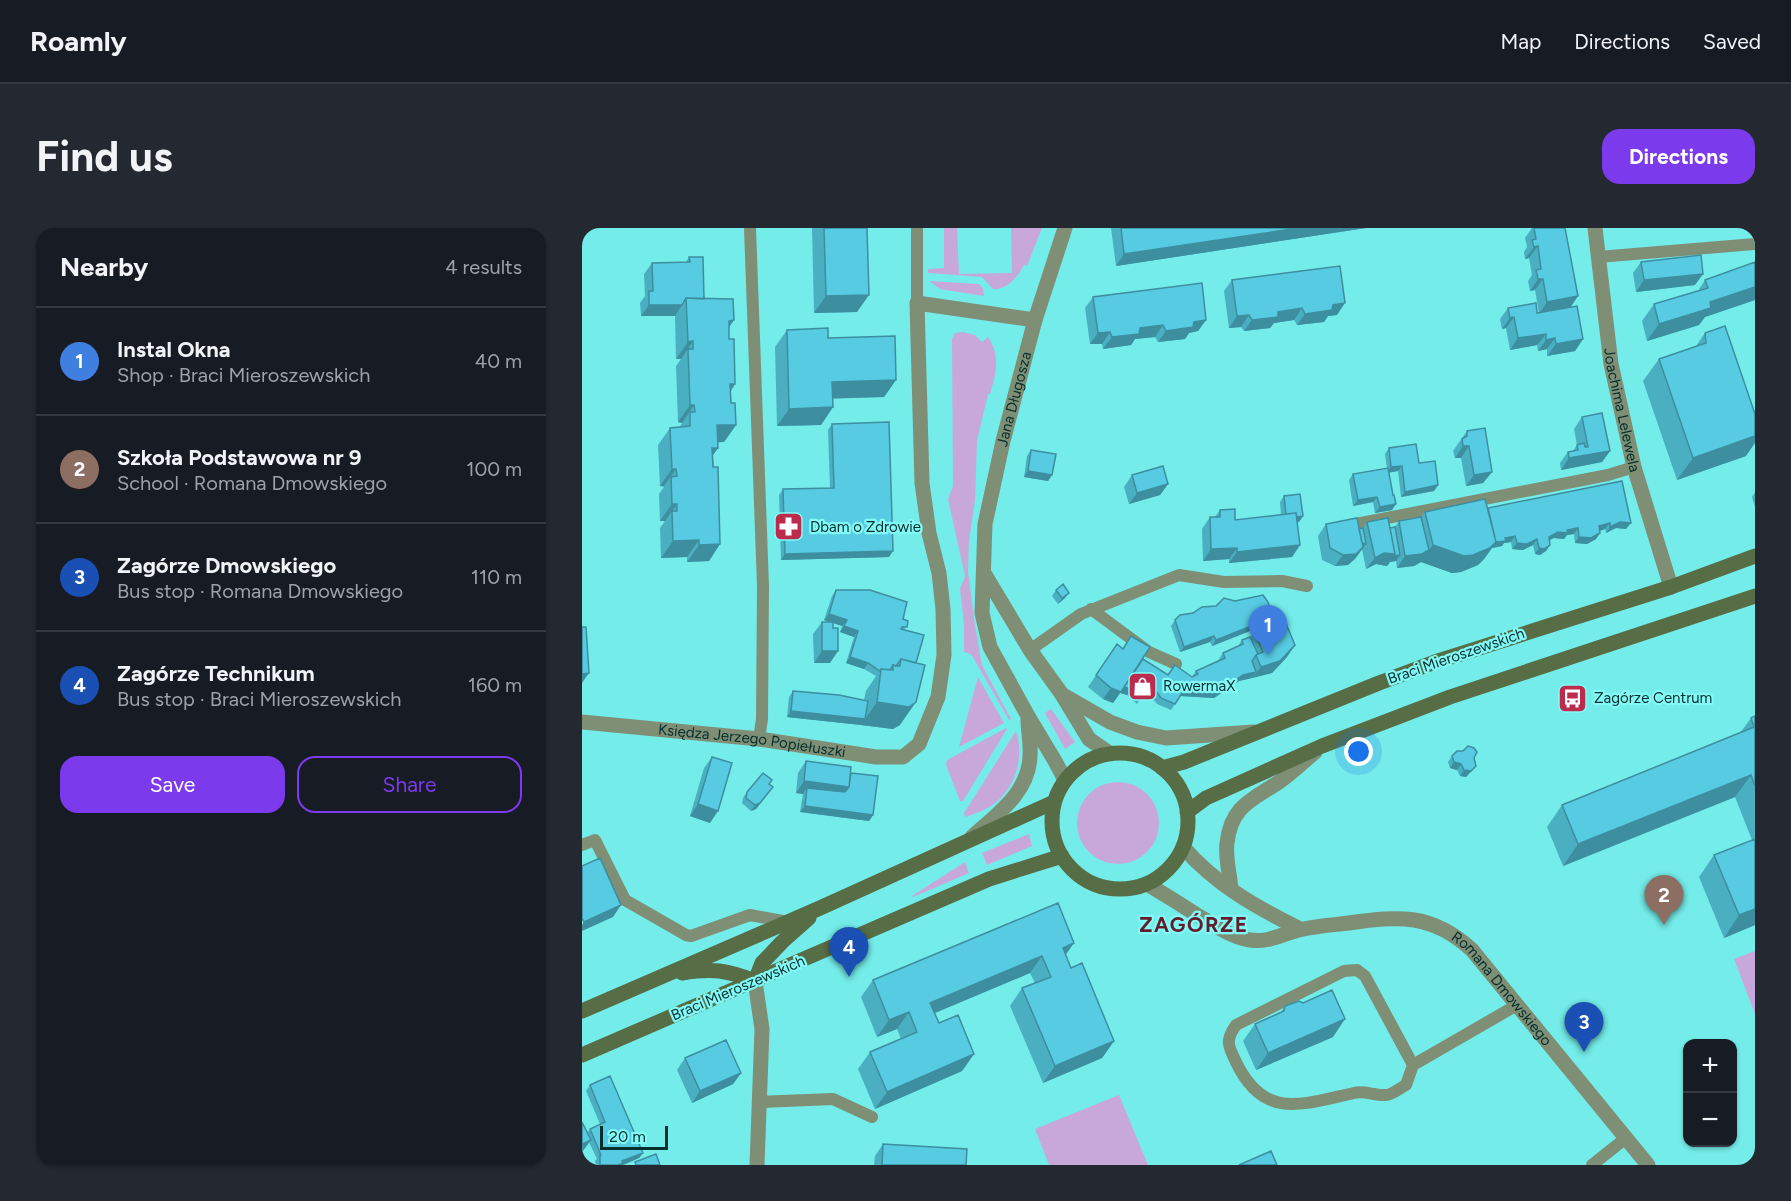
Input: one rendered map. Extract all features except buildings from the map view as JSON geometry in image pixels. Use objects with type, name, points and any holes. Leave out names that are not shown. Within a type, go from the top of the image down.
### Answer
[{"type":"main road","name":"Braci Mieroszewskich","points":[[1162,768],[1184,762],[1435,662],[1671,587],[1755,556]]},
{"type":"main road","points":[[1187,812],[1206,798],[1322,746],[1450,697],[1755,596]]},
{"type":"main road","points":[[1109,753],[1128,753],[1146,758],[1162,768],[1174,780],[1183,795],[1187,812],[1188,830],[1183,847],[1168,869],[1147,884],[1128,889],[1109,888],[1090,882],[1074,871],[1062,856],[1052,830],[1054,802],[1065,780],[1084,762],[1109,753]]},
{"type":"main road","points":[[582,1011],[659,976],[820,909],[1054,802]]},
{"type":"main road","name":"Braci Mieroszewskich","points":[[582,1055],[990,879],[1062,856]]},
{"type":"main road","points":[[659,976],[705,969],[728,971],[755,981],[762,963],[820,909]]},
{"type":"street","name":"Jana Długosza","points":[[1065,228],[1035,321],[1002,441],[984,541],[982,613],[990,647],[1065,780]]},
{"type":"street","name":"Joachima Lelewela","points":[[1595,228],[1611,363],[1634,467],[1671,587]]},
{"type":"street","name":"Księdza Jerzego Popiełuszki","points":[[582,722],[759,739],[876,757],[903,757],[919,744],[938,697],[944,655],[943,609],[939,573],[929,533],[922,483],[917,303]]},
{"type":"street","points":[[917,303],[1035,321]]},
{"type":"street","points":[[984,573],[1030,650],[1061,693],[1089,739],[1109,753]]},
{"type":"street","points":[[1061,693],[1110,722],[1137,732],[1166,738],[1257,732]]},
{"type":"street","points":[[966,842],[1008,804],[1023,784],[1030,757],[1028,716]]},
{"type":"street","points":[[1231,889],[1226,846],[1229,829],[1236,813],[1247,802],[1279,782],[1322,746]]},
{"type":"street","points":[[1183,847],[1199,866],[1247,902],[1300,929]]},
{"type":"street","name":"Romana Dmowskiego","points":[[1147,884],[1216,928],[1237,937],[1265,941],[1300,929],[1394,918],[1427,921],[1444,928],[1472,950],[1648,1165]]},
{"type":"street","points":[[755,981],[762,1029],[757,1165]]},
{"type":"lane","points":[[750,228],[762,586],[762,719],[759,739]]},
{"type":"lane","points":[[916,228],[917,303]]},
{"type":"lane","points":[[1598,257],[1755,244]]},
{"type":"lane","points":[[1356,524],[1608,475],[1634,467]]},
{"type":"lane","points":[[1030,650],[1081,614],[1179,575],[1224,582],[1282,581],[1307,586]]},
{"type":"lane","points":[[1091,609],[1149,652],[1176,664]]},
{"type":"lane","points":[[582,845],[595,840],[625,900],[679,932],[691,936],[750,915],[788,922]]},
{"type":"lane","points":[[1413,1065],[1365,976],[1357,970],[1344,971],[1236,1025],[1229,1035],[1229,1048],[1245,1081],[1258,1094],[1274,1101],[1293,1105],[1318,1102],[1356,1092],[1387,1095],[1406,1085],[1413,1065],[1517,1005]]},
{"type":"lane","points":[[759,1102],[833,1099],[872,1117]]},
{"type":"lane","points":[[1592,1165],[1626,1138]]},
{"type":"shaded area","points":[[944,228],[957,228],[959,274],[1012,273],[1011,228],[1042,228],[1027,266],[1024,265],[1016,278],[1008,285],[993,289],[982,277],[928,273],[928,269],[944,268]]},
{"type":"shaded area","points":[[929,281],[979,284],[984,296],[940,289]]},
{"type":"shaded area","points":[[955,333],[975,335],[982,342],[988,337],[996,358],[994,379],[990,394],[988,394],[977,441],[975,500],[969,541],[968,571],[982,665],[1011,719],[1009,720],[971,654],[964,652],[960,589],[965,576],[948,499],[953,486],[952,339]]},
{"type":"shaded area","points":[[978,677],[1004,723],[959,747]]},
{"type":"shaded area","points":[[1051,709],[1075,742],[1065,749],[1045,713]]},
{"type":"shaded area","points":[[1006,728],[963,801],[960,801],[946,765],[947,760]]},
{"type":"shaded area","points":[[1016,731],[1019,752],[1016,773],[1012,782],[991,806],[965,817],[964,813]]},
{"type":"shaded area","points":[[1118,782],[1134,785],[1147,794],[1156,807],[1159,823],[1156,839],[1147,852],[1134,861],[1118,864],[1102,861],[1089,852],[1080,839],[1077,823],[1080,807],[1089,794],[1102,785]]},
{"type":"shaded area","points":[[1029,834],[1032,846],[987,865],[982,853]]},
{"type":"shaded area","points":[[965,862],[969,873],[912,896]]},
{"type":"shaded area","points":[[1755,951],[1755,1014],[1734,959]]},
{"type":"shaded area","points":[[1119,1095],[1148,1165],[1049,1165],[1035,1129]]},
{"type":"place","name":"Dbam o Zdrowie","points":[[789,527]]},
{"type":"place","name":"Instal Okna","points":[[1268,655]]},
{"type":"place","name":"RowermaX","points":[[1142,686]]},
{"type":"place","name":"Zagórze Centrum","points":[[1573,698]]},
{"type":"place","name":"Szkoła Podstawowa nr 9","points":[[1664,925]]},
{"type":"place","name":"Zagórze Technikum","points":[[849,977]]},
{"type":"place","name":"Zagórze Dmowskiego","points":[[1584,1052]]},
{"type":"district","name":"ZAGÓRZE","points":[[1194,924]]}]
